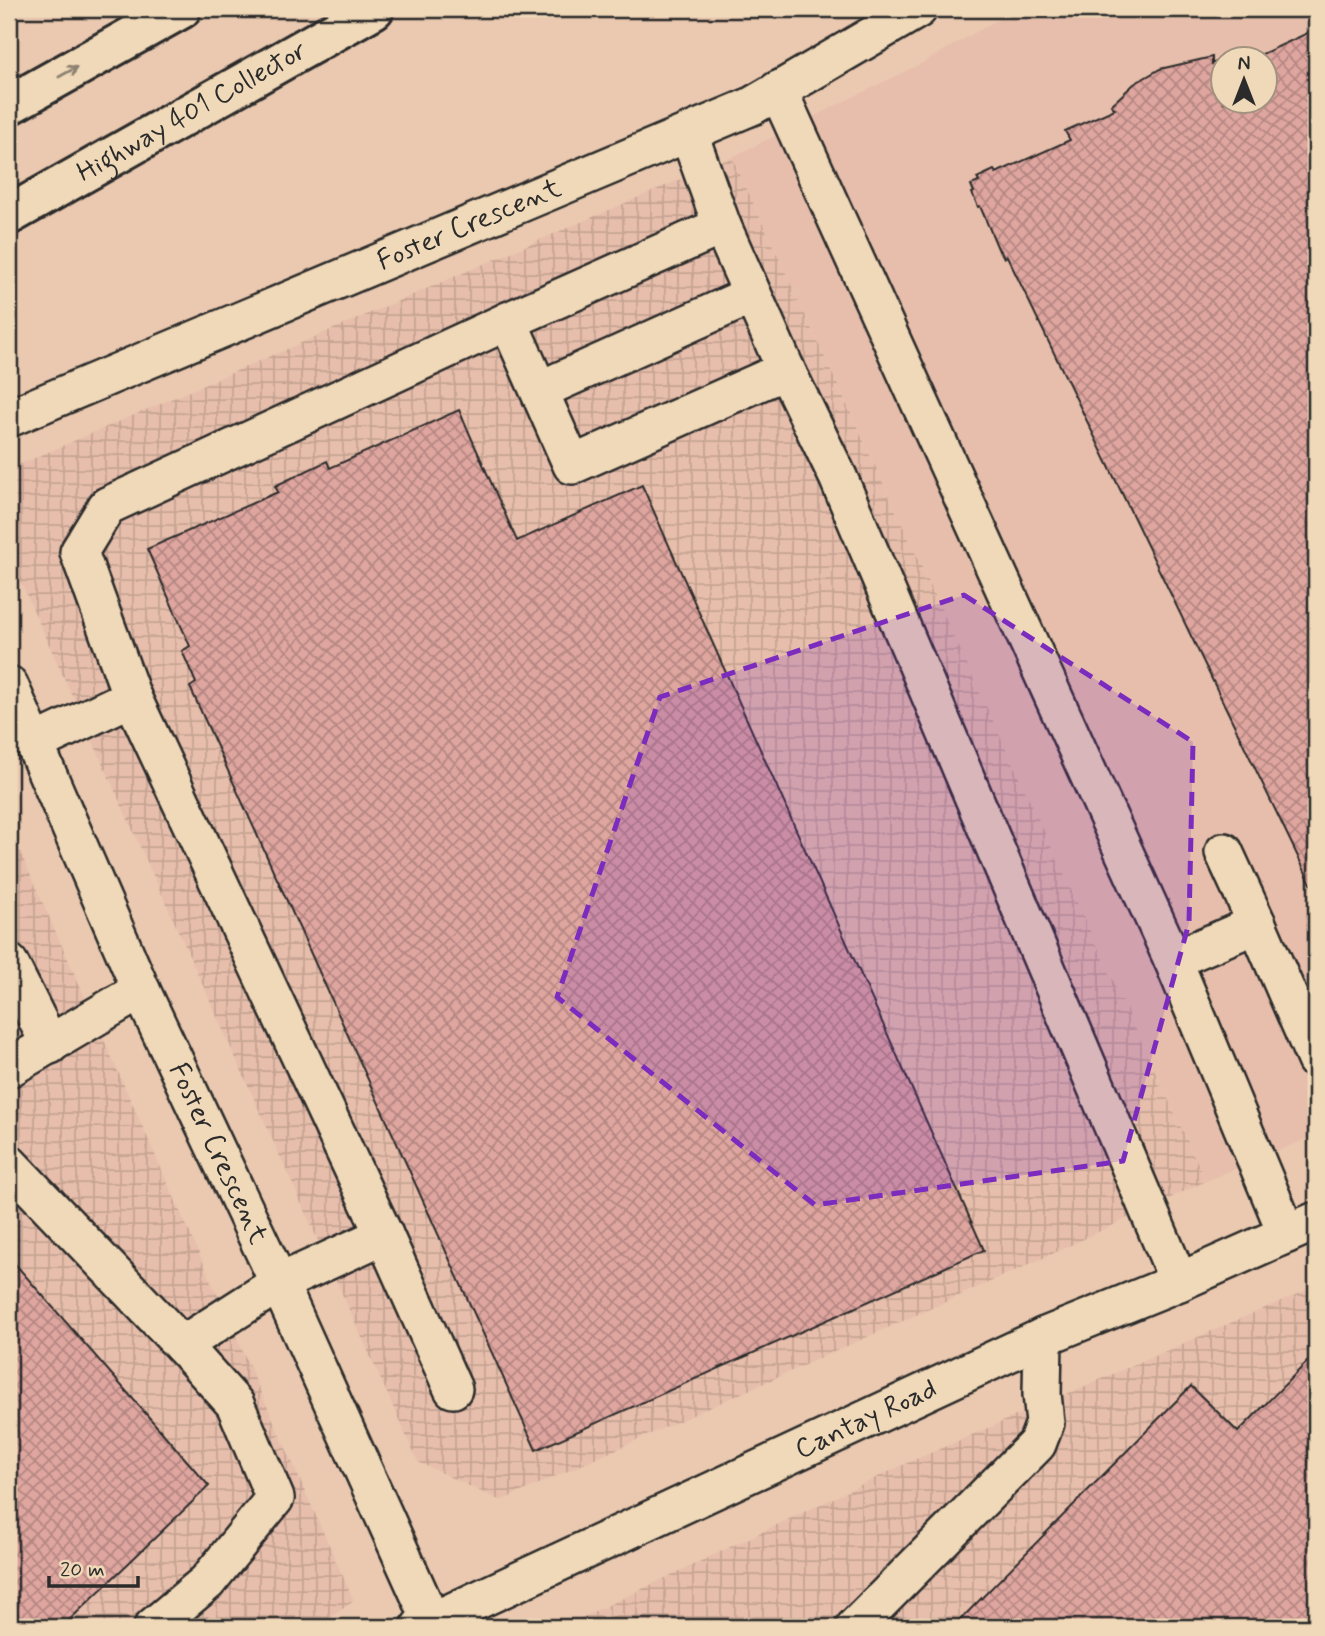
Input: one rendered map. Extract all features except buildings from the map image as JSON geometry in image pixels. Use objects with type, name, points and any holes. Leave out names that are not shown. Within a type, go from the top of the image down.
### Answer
[{"type":"highway","points":[[9,105],[181,9]]},
{"type":"highway","name":"Highway 401 Collector","points":[[9,215],[374,9]]},
{"type":"street","name":"Foster Crescent","points":[[9,418],[752,106],[918,9]]},
{"type":"street","points":[[778,90],[1172,960],[1302,1227]]},
{"type":"street","points":[[689,134],[722,226],[786,370],[838,477],[1179,1282]]},
{"type":"street","points":[[453,1389],[384,1235],[132,697],[79,552],[107,506],[508,321],[722,226]]},
{"type":"street","points":[[540,390],[752,295]]},
{"type":"street","points":[[508,321],[572,465],[786,370]]},
{"type":"street","name":"Foster Crescent","points":[[9,685],[141,990],[279,1283],[428,1625]]},
{"type":"street","points":[[35,743],[132,697]]},
{"type":"street","points":[[1224,852],[1316,1060]]},
{"type":"street","points":[[1172,960],[1257,924]]},
{"type":"street","points":[[9,963],[50,1045]]},
{"type":"street","points":[[9,1068],[141,990]]},
{"type":"street","points":[[9,1164],[183,1345],[235,1404],[275,1498],[207,1581],[153,1627]]},
{"type":"street","name":"Cantay Road","points":[[428,1625],[1044,1338],[1302,1227]]},
{"type":"street","points":[[183,1345],[279,1283],[384,1235]]},
{"type":"street","points":[[855,1627],[1037,1444],[1045,1423],[1042,1394],[1044,1338]]},
{"type":"highlighted area","points":[[964,595],[1193,742],[1189,923],[1123,1161],[815,1205],[557,997],[660,697]]},
{"type":"shaded area","points":[[1016,9],[1316,9],[1316,1135],[1206,1181],[732,157],[924,62]]},
{"type":"shaded area","points":[[732,157],[1206,1181],[1050,1255],[501,1501],[418,1462],[9,556],[9,469]]},
{"type":"shaded area","points":[[9,827],[354,1601],[317,1627],[9,1627]]},
{"type":"shaded area","points":[[1316,1286],[1316,1627],[562,1627],[905,1464]]}]
